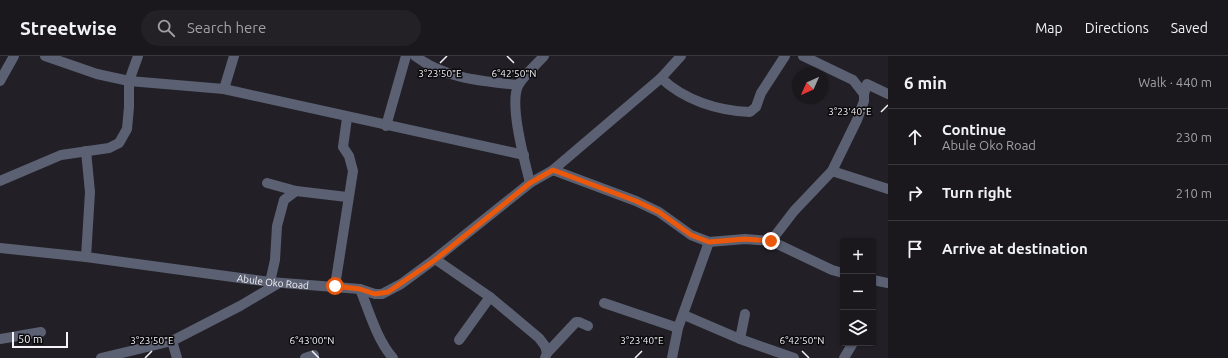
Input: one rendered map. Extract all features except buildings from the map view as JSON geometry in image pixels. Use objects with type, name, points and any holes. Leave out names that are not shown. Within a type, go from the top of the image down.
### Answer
[{"type":"street","points":[[0,81],[14,56]]},
{"type":"street","points":[[45,56],[98,74],[129,81],[224,89],[347,118],[524,155]]},
{"type":"street","points":[[0,181],[61,155],[109,148],[119,143],[127,129],[130,107],[129,81],[138,56]]},
{"type":"street","points":[[224,89],[234,56]]},
{"type":"street","points":[[386,126],[406,56]]},
{"type":"street","points":[[415,56],[429,67],[449,75],[518,85]]},
{"type":"street","name":"Abule Oko Road","points":[[0,248],[86,256],[275,283],[335,286],[360,289],[375,294],[388,292],[435,260],[530,183],[553,170],[661,78],[681,56]]},
{"type":"street","points":[[661,78],[673,89],[694,100],[718,108],[750,112],[756,107],[761,93],[785,56]]},
{"type":"street","points":[[803,56],[853,80],[864,94]]},
{"type":"street","points":[[530,183],[515,107],[518,85],[541,57]]},
{"type":"street","points":[[771,241],[794,211],[832,172],[857,120],[864,101],[864,94],[867,84],[888,94]]},
{"type":"street","points":[[335,286],[347,197],[353,171],[350,156],[343,147],[347,118]]},
{"type":"street","points":[[86,151],[90,192],[86,256]]},
{"type":"street","points":[[553,170],[636,201],[659,212],[691,235],[709,242],[745,239],[771,241],[832,270],[840,272]]},
{"type":"street","points":[[832,172],[888,189]]},
{"type":"street","points":[[268,182],[296,190],[347,197]]},
{"type":"street","points":[[101,358],[172,341],[240,306],[275,283],[275,260],[278,226],[284,200],[296,190]]},
{"type":"street","points":[[672,358],[678,328],[684,315],[709,242]]},
{"type":"street","points":[[435,260],[490,297],[539,338],[545,346],[546,356]]},
{"type":"street","points":[[876,281],[888,283]]},
{"type":"street","points":[[360,289],[374,324],[393,358]]},
{"type":"street","points":[[459,340],[490,297]]},
{"type":"street","points":[[604,303],[678,328]]},
{"type":"street","points":[[740,340],[745,314]]},
{"type":"street","points":[[684,315],[740,340],[794,358]]},
{"type":"street","points":[[546,356],[576,322],[580,322],[588,326]]},
{"type":"street","points":[[0,339],[41,332]]},
{"type":"street","points":[[172,341],[177,358]]},
{"type":"street","points":[[844,358],[851,346]]},
{"type":"route","points":[[335,286],[360,289],[375,294],[388,292],[435,260],[530,183],[553,170],[636,201],[659,212],[691,235],[709,242],[745,239],[771,241]]}]
